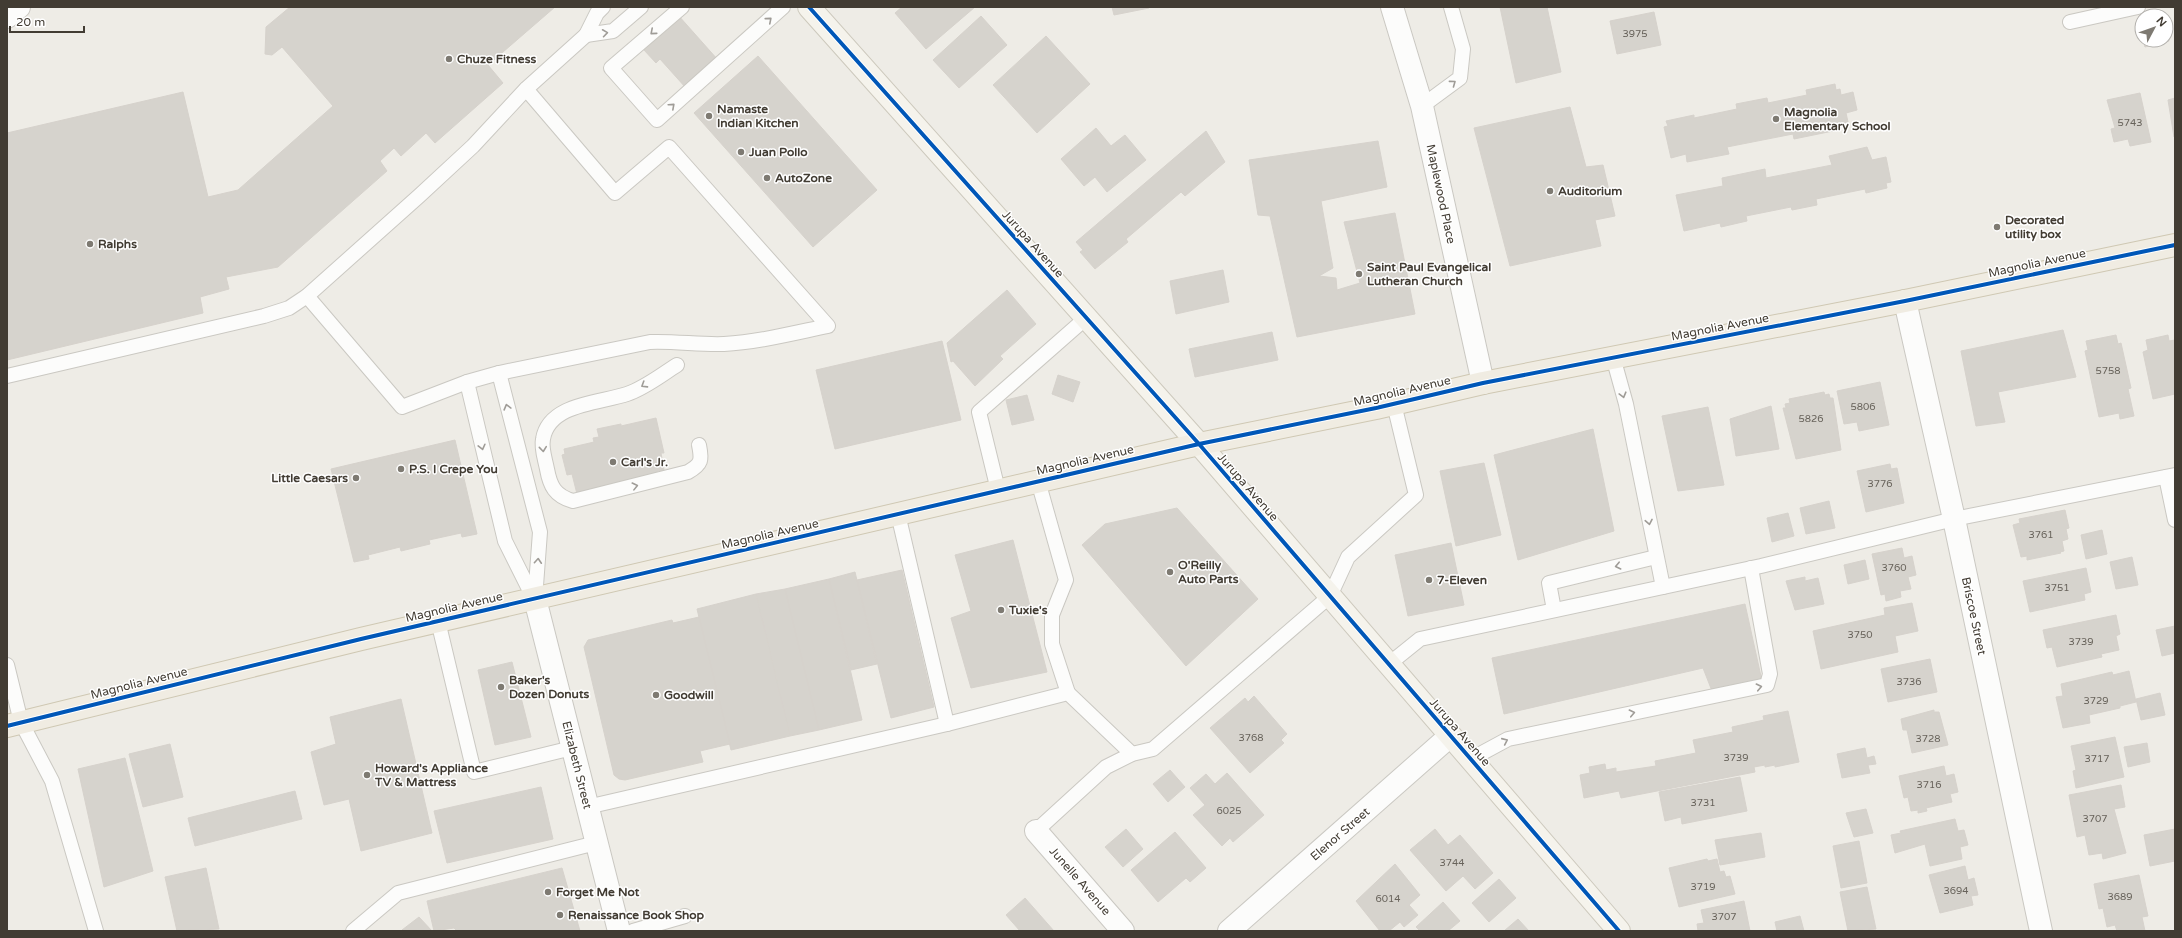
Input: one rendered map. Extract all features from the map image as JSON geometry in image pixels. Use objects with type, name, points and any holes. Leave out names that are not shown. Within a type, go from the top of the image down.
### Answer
[{"type":"main road","name":"Jurupa Avenue","points":[[814,9],[1199,444],[1619,931]]},
{"type":"main road","name":"Magnolia Avenue","points":[[14,724],[438,622],[1199,444],[1394,404],[1483,383],[1905,301],[2175,245]]},
{"type":"street","points":[[7,17],[19,7]]},
{"type":"street","name":"Maplewood Place","points":[[1392,7],[1422,106],[1483,383]]},
{"type":"street","name":"Briscoe Street","points":[[1905,301],[1954,519],[2040,931]]},
{"type":"street","name":"Elizabeth Street","points":[[535,600],[618,931]]},
{"type":"street","name":"Elenor Street","points":[[1229,931],[1450,736]]},
{"type":"street","name":"Junelle Avenue","points":[[1036,831],[1123,931]]},
{"type":"lane","points":[[7,376],[289,308],[307,296],[473,146],[526,89],[586,35],[597,13],[603,7]]},
{"type":"lane","points":[[586,35],[613,32],[641,7]]},
{"type":"lane","points":[[682,7],[611,68],[657,120],[784,7]]},
{"type":"lane","points":[[1422,106],[1460,78],[1463,49],[1451,7]]},
{"type":"lane","points":[[2070,22],[2138,7]]},
{"type":"lane","points":[[307,296],[402,407],[467,382],[498,373],[650,342],[674,341],[725,344],[770,339],[828,326],[669,147],[615,193],[526,89]]},
{"type":"lane","points":[[998,490],[979,412],[1086,318]]},
{"type":"lane","points":[[1613,357],[1626,404],[1663,587]]},
{"type":"lane","points":[[677,365],[628,394],[572,409],[557,416],[545,431],[543,438],[542,446],[549,480],[552,489],[558,496],[573,501],[688,472],[699,464],[702,458],[699,445]]},
{"type":"lane","points":[[498,373],[540,532],[535,600]]},
{"type":"lane","points":[[467,382],[505,541],[535,600]]},
{"type":"lane","points":[[1036,831],[1106,767],[1132,754],[1152,749],[1330,596],[1348,557],[1416,495],[1394,404]]},
{"type":"lane","points":[[1389,664],[1420,639],[1751,568],[1954,519],[2170,476],[2175,520]]},
{"type":"lane","points":[[1038,481],[1066,580],[1052,616],[1052,644],[1068,693],[1132,754]]},
{"type":"lane","points":[[898,514],[947,724]]},
{"type":"lane","points":[[1554,610],[1548,583],[1656,557]]},
{"type":"lane","points":[[1471,760],[1508,739],[1767,685],[1770,674],[1751,568]]},
{"type":"lane","points":[[438,622],[474,772],[572,748]]},
{"type":"lane","points":[[7,665],[14,724],[52,781],[96,931]]},
{"type":"lane","points":[[587,807],[947,724],[1068,693]]},
{"type":"lane","points":[[353,931],[398,893],[596,843]]},
{"type":"lane","points":[[633,931],[685,916]]},
{"type":"building","points":[[290,7],[555,7],[488,65],[503,83],[435,143],[426,133],[401,156],[394,148],[380,161],[387,171],[278,267],[226,277],[229,289],[200,297],[203,313],[7,360],[7,133],[183,92],[208,197],[238,190],[333,106],[282,47],[272,55],[265,54],[266,27]]},
{"type":"building","points":[[902,7],[975,7],[926,49],[895,13]]},
{"type":"building","points":[[1112,7],[1149,7],[1149,8],[1114,15]]},
{"type":"building","points":[[1500,7],[1547,7],[1561,72],[1516,83]]},
{"type":"building","points":[[1654,12],[1661,45],[1617,54],[1610,21]]},
{"type":"building","points":[[678,15],[718,60],[686,88],[660,59],[656,63],[644,50],[648,47],[646,44]]},
{"type":"building","points":[[981,16],[1007,45],[959,88],[933,60]]},
{"type":"building","points":[[1046,36],[1090,84],[1037,133],[993,85]]},
{"type":"building","points":[[758,56],[877,190],[813,247],[694,113]]},
{"type":"building","points":[[1835,84],[1836,90],[1840,89],[1841,95],[1853,92],[1857,110],[1846,113],[1848,122],[1831,125],[1833,131],[1794,139],[1793,134],[1727,147],[1729,154],[1687,162],[1686,154],[1671,158],[1664,127],[1668,126],[1666,121],[1694,115],[1694,118],[1737,109],[1736,104],[1767,98],[1768,103],[1807,95],[1806,90]]},
{"type":"building","points":[[2140,93],[2151,142],[2130,146],[2128,139],[2114,142],[2111,129],[2115,128],[2107,100]]},
{"type":"building","points":[[2175,98],[2175,137],[2174,137],[2168,100]]},
{"type":"building","name":"Auditorium","points":[[1570,107],[1586,167],[1603,165],[1615,216],[1595,220],[1601,246],[1510,266],[1474,128]]},
{"type":"building","points":[[1096,128],[1111,146],[1125,135],[1146,160],[1107,192],[1095,177],[1084,186],[1061,159]]},
{"type":"building","points":[[1206,131],[1225,162],[1185,196],[1181,192],[1126,239],[1128,242],[1095,269],[1080,252],[1083,250],[1076,242]]},
{"type":"building","points":[[1378,141],[1387,187],[1321,201],[1333,268],[1319,276],[1336,278],[1337,290],[1360,283],[1344,222],[1395,213],[1415,314],[1297,337],[1270,216],[1258,215],[1249,160]]},
{"type":"building","points":[[1867,147],[1872,160],[1886,157],[1891,182],[1886,183],[1887,188],[1866,193],[1865,189],[1816,199],[1817,205],[1792,210],[1791,207],[1746,216],[1747,221],[1721,227],[1720,223],[1684,231],[1676,195],[1723,186],[1722,178],[1765,169],[1766,178],[1832,165],[1829,156]]},
{"type":"building","points":[[1223,270],[1229,302],[1176,314],[1170,281]]},
{"type":"building","points":[[1007,290],[1036,324],[1000,356],[1003,359],[975,386],[953,361],[951,362],[947,343]]},
{"type":"building","points":[[2063,330],[2076,377],[1998,392],[2005,422],[1976,426],[1961,351]]},
{"type":"building","points":[[1272,332],[1278,360],[1195,377],[1189,349]]},
{"type":"building","points":[[2116,335],[2118,344],[2121,343],[2131,388],[2128,389],[2134,416],[2120,419],[2119,413],[2099,417],[2085,351],[2088,350],[2086,341]]},
{"type":"building","points":[[2168,335],[2169,341],[2175,340],[2175,394],[2153,399],[2143,352],[2148,350],[2146,340]]},
{"type":"building","points":[[942,341],[961,420],[835,449],[816,370]]},
{"type":"building","points":[[1058,375],[1080,382],[1073,402],[1052,394]]},
{"type":"building","points":[[1880,382],[1889,425],[1859,431],[1857,422],[1844,424],[1837,391]]},
{"type":"building","points":[[1824,392],[1825,395],[1829,394],[1830,398],[1833,398],[1841,450],[1796,459],[1783,408],[1786,408],[1785,404],[1790,403],[1789,399]]},
{"type":"building","points":[[1027,395],[1034,420],[1012,425],[1006,400]]},
{"type":"building","points":[[1771,406],[1779,449],[1736,456],[1730,419]]},
{"type":"building","points":[[1708,407],[1724,485],[1678,491],[1662,416]]},
{"type":"building","name":"Carl's Jr.","points":[[656,418],[664,453],[661,453],[664,470],[657,471],[658,475],[577,494],[572,474],[567,475],[562,455],[565,454],[564,449],[594,442],[593,438],[599,437],[597,429],[621,424],[621,426]]},
{"type":"building","points":[[1593,429],[1614,531],[1518,560],[1494,455]]},
{"type":"building","points":[[455,440],[477,534],[462,537],[461,533],[429,540],[430,544],[401,551],[400,547],[368,555],[369,559],[354,562],[331,469]]},
{"type":"building","points":[[1484,463],[1501,535],[1456,546],[1440,471]]},
{"type":"building","points":[[1890,464],[1891,469],[1897,468],[1904,503],[1866,512],[1857,471]]},
{"type":"building","points":[[1829,501],[1835,528],[1806,534],[1800,508]]},
{"type":"building","name":"O'Reilly Auto Parts","points":[[1177,508],[1258,599],[1186,666],[1082,545],[1105,524]]},
{"type":"building","points":[[2065,510],[2069,528],[2066,529],[2068,539],[2062,541],[2064,551],[2060,552],[2061,553],[2027,560],[2027,556],[2021,557],[2013,525],[2020,523],[2019,519]]},
{"type":"building","points":[[1788,513],[1794,536],[1772,542],[1767,518]]},
{"type":"building","points":[[2102,530],[2107,554],[2086,559],[2081,535]]},
{"type":"building","points":[[1013,540],[1047,672],[971,688],[951,618],[971,611],[955,555]]},
{"type":"building","name":"7-Eleven","points":[[1451,543],[1464,605],[1408,616],[1395,555]]},
{"type":"building","points":[[1902,548],[1904,558],[1912,556],[1916,575],[1908,577],[1911,589],[1900,591],[1901,597],[1886,601],[1885,594],[1881,595],[1872,554]]},
{"type":"building","points":[[2132,557],[2138,585],[2116,589],[2110,562]]},
{"type":"building","points":[[1865,560],[1869,579],[1848,584],[1844,565]]},
{"type":"building","points":[[2086,568],[2091,592],[2084,594],[2085,600],[2030,612],[2023,581]]},
{"type":"building","points":[[902,570],[934,707],[891,718],[857,580]]},
{"type":"building","points":[[855,572],[877,664],[851,670],[829,579]]},
{"type":"building","points":[[1805,577],[1805,581],[1818,578],[1824,604],[1795,610],[1786,581]]},
{"type":"building","points":[[829,579],[862,720],[819,730],[785,589]]},
{"type":"building","points":[[785,589],[819,730],[790,736],[756,594]]},
{"type":"building","points":[[756,594],[790,736],[731,750],[697,609]]},
{"type":"building","points":[[1912,603],[1918,631],[1895,636],[1898,652],[1821,669],[1813,631],[1885,615],[1884,608]]},
{"type":"building","points":[[1745,604],[1762,681],[1712,691],[1703,668],[1504,714],[1492,658]]},
{"type":"building","points":[[2116,615],[2120,634],[2116,636],[2119,650],[2101,654],[2102,657],[2057,667],[2052,647],[2047,648],[2043,630]]},
{"type":"building","name":"Goodwill","points":[[699,617],[730,744],[700,751],[703,762],[625,780],[619,779],[614,775],[584,647],[588,640],[672,620],[673,623]]},
{"type":"building","points":[[2175,626],[2175,653],[2162,656],[2156,630]]},
{"type":"building","points":[[1930,659],[1937,692],[1888,702],[1881,669]]},
{"type":"building","points":[[512,662],[531,737],[495,745],[478,670]]},
{"type":"building","points":[[2129,671],[2136,702],[2120,706],[2120,708],[2089,715],[2090,723],[2063,728],[2056,697],[2063,696],[2061,684],[2112,672],[2113,675]]},
{"type":"building","points":[[2160,693],[2165,715],[2141,720],[2136,699]]},
{"type":"building","points":[[1254,696],[1287,734],[1281,740],[1284,743],[1250,773],[1210,728],[1245,698],[1248,702]]},
{"type":"building","name":"Howard's Appliance TV & Mattress","points":[[401,699],[432,833],[361,851],[349,799],[324,805],[311,752],[336,744],[330,717]]},
{"type":"building","points":[[1934,710],[1934,712],[1939,712],[1948,745],[1912,753],[1907,730],[1903,730],[1901,719]]},
{"type":"building","points":[[1788,711],[1799,762],[1775,767],[1775,765],[1765,767],[1765,765],[1754,767],[1755,772],[1621,798],[1619,791],[1584,798],[1580,775],[1590,773],[1589,767],[1605,764],[1606,770],[1616,768],[1616,772],[1656,766],[1655,761],[1696,753],[1693,740],[1733,732],[1732,727],[1764,720],[1763,716]]},
{"type":"building","points":[[2115,737],[2124,777],[2076,788],[2073,771],[2076,770],[2071,746]]},
{"type":"building","points":[[2147,743],[2150,762],[2128,767],[2124,747]]},
{"type":"building","points":[[170,744],[183,797],[143,807],[129,754]]},
{"type":"building","points":[[1865,748],[1867,758],[1874,756],[1876,764],[1868,765],[1870,773],[1842,778],[1837,754]]},
{"type":"building","points":[[125,758],[153,871],[104,887],[78,769]]},
{"type":"building","points":[[1944,766],[1946,776],[1954,774],[1958,792],[1950,794],[1952,802],[1926,808],[1927,811],[1918,813],[1918,810],[1911,811],[1908,797],[1904,798],[1899,776]]},
{"type":"building","points":[[1170,770],[1185,787],[1168,802],[1153,784]]},
{"type":"building","points":[[1227,773],[1264,815],[1233,842],[1230,838],[1222,846],[1193,815],[1205,805],[1190,788],[1206,774],[1215,784]]},
{"type":"building","points":[[1740,777],[1747,811],[1682,824],[1681,817],[1665,821],[1659,792]]},
{"type":"building","points":[[2121,785],[2125,807],[2114,809],[2126,853],[2103,859],[2102,853],[2089,855],[2085,835],[2077,837],[2069,795]]},
{"type":"building","points":[[541,787],[553,839],[447,863],[434,811]]},
{"type":"building","points":[[295,791],[302,819],[195,846],[188,818]]},
{"type":"building","points":[[1866,809],[1873,833],[1854,837],[1846,813]]},
{"type":"building","points":[[1955,819],[1958,831],[1964,830],[1968,845],[1960,847],[1962,859],[1930,866],[1925,844],[1895,853],[1891,835],[1901,833],[1900,831]]},
{"type":"building","points":[[1126,829],[1143,849],[1123,867],[1105,847]]},
{"type":"building","points":[[1435,829],[1448,845],[1460,835],[1493,873],[1475,889],[1463,876],[1446,891],[1410,850]]},
{"type":"building","points":[[2175,829],[2175,861],[2150,866],[2144,835]]},
{"type":"building","points":[[1175,832],[1206,868],[1190,882],[1186,878],[1158,902],[1131,870]]},
{"type":"building","points":[[1761,833],[1765,857],[1720,865],[1715,840]]},
{"type":"building","points":[[1859,841],[1867,883],[1841,888],[1833,846]]},
{"type":"building","points":[[1707,859],[1708,861],[1717,859],[1720,872],[1724,871],[1726,877],[1730,876],[1735,894],[1679,907],[1669,868]]},
{"type":"building","points":[[1395,864],[1420,895],[1409,905],[1418,915],[1404,927],[1400,922],[1389,931],[1380,931],[1356,901]]},
{"type":"building","points":[[1965,866],[1968,880],[1974,878],[1978,895],[1971,896],[1973,905],[1940,913],[1929,875]]},
{"type":"building","points":[[206,868],[219,929],[177,931],[165,877]]},
{"type":"building","points":[[562,868],[580,931],[457,931],[454,928],[434,931],[427,901]]},
{"type":"building","points":[[2139,875],[2148,916],[2142,917],[2145,931],[2117,931],[2115,925],[2107,927],[2103,908],[2099,909],[2094,884]]},
{"type":"building","points":[[1499,879],[1516,898],[1489,922],[1472,903]]},
{"type":"building","points":[[1867,887],[1876,929],[1848,931],[1840,892]]},
{"type":"building","points":[[1025,898],[1054,931],[1020,931],[1006,915]]},
{"type":"building","points":[[1744,901],[1750,931],[1698,931],[1697,924],[1704,923],[1701,910]]},
{"type":"building","points":[[1443,902],[1460,921],[1448,931],[1420,931],[1416,927]]},
{"type":"building","points":[[1800,916],[1804,931],[1777,931],[1775,922]]},
{"type":"building","points":[[419,917],[432,931],[402,930]]},
{"type":"building","points":[[1518,919],[1529,931],[1504,931]]},
{"type":"cycle path","points":[[809,7],[1199,444],[1619,931]]},
{"type":"cycle path","points":[[7,726],[361,639],[1199,444],[1376,408],[1483,383],[1905,301],[2175,245]]},
{"type":"place","name":"Chuze Fitness","points":[[449,59]]},
{"type":"place","name":"Namaste Indian Kitchen","points":[[709,116]]},
{"type":"place","name":"Magnolia Elementary School","points":[[1776,119]]},
{"type":"place","name":"Juan Pollo","points":[[741,152]]},
{"type":"place","name":"AutoZone","points":[[767,178]]},
{"type":"place","name":"Auditorium","points":[[1550,191]]},
{"type":"place","name":"Decorated utility box","points":[[1997,227]]},
{"type":"place","name":"Ralphs","points":[[90,244]]},
{"type":"place","name":"Saint Paul Evangelical Lutheran Church","points":[[1359,274]]},
{"type":"place","name":"Carl's Jr.","points":[[613,462]]},
{"type":"place","name":"P.S. I Crepe You","points":[[401,469]]},
{"type":"place","name":"Little Caesars","points":[[356,478]]},
{"type":"place","name":"O'Reilly Auto Parts","points":[[1170,572]]},
{"type":"place","name":"7-Eleven","points":[[1429,580]]},
{"type":"place","name":"Tuxie's","points":[[1001,610]]},
{"type":"place","name":"Baker's Dozen Donuts","points":[[501,687]]},
{"type":"place","name":"Goodwill","points":[[656,695]]},
{"type":"place","name":"Howard's Appliance TV & Mattress","points":[[367,775]]},
{"type":"place","name":"Forget Me Not","points":[[548,892]]},
{"type":"place","name":"Renaissance Book Shop","points":[[560,915]]}]
